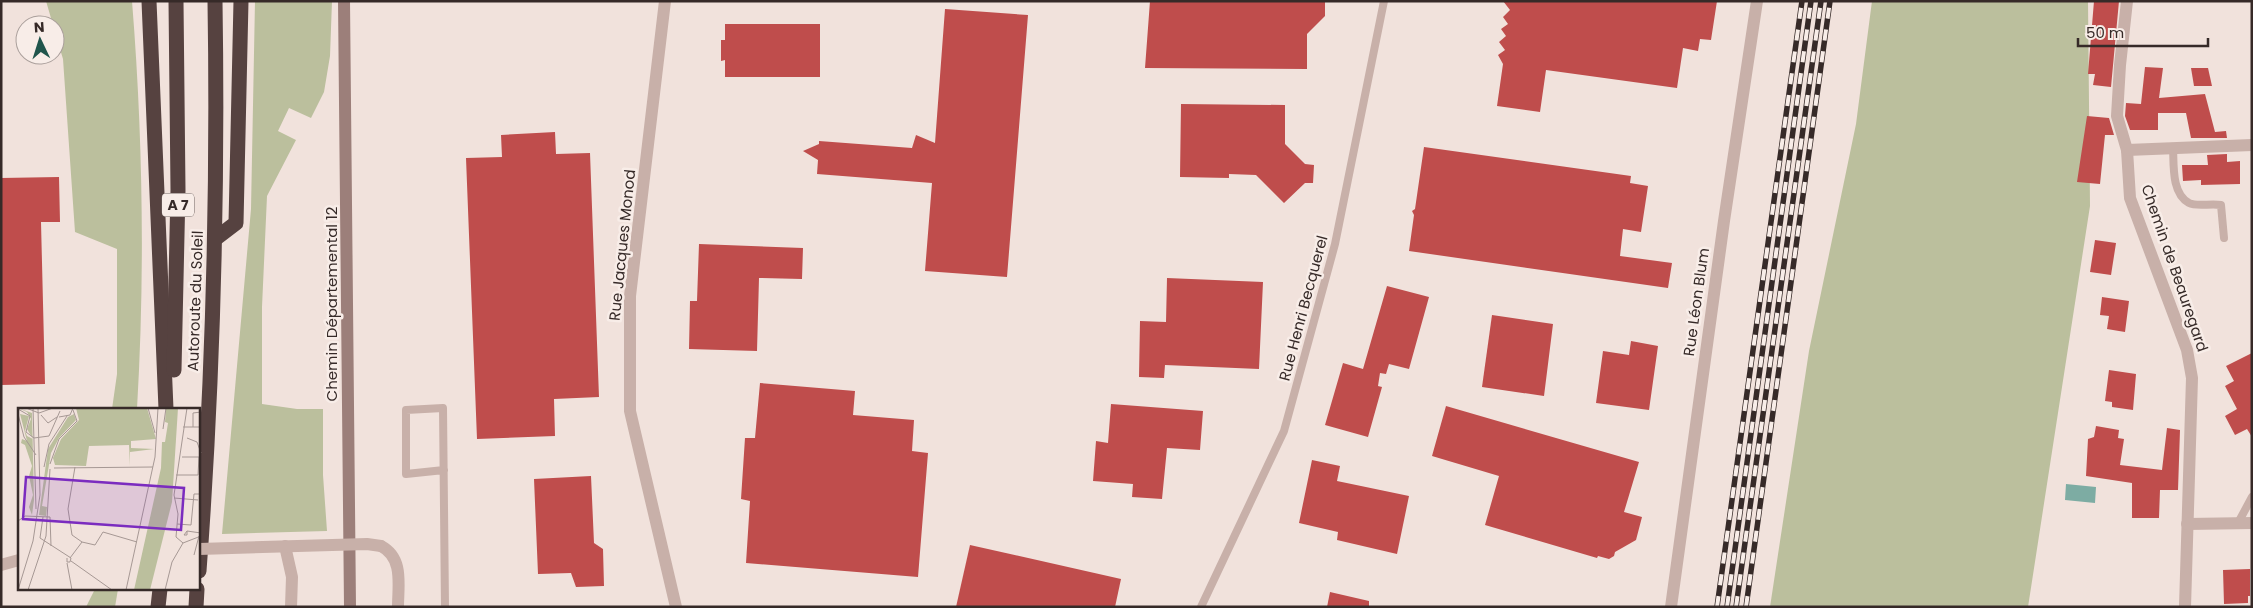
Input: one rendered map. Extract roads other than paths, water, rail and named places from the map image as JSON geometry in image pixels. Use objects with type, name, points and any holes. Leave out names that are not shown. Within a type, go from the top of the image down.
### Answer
[{"type":"highway","points":[[149,1],[166,408]]},
{"type":"highway","name":"Autoroute du Soleil","points":[[172,408],[178,190],[176,1]]},
{"type":"highway","name":"Autoroute du Soleil","points":[[200,558],[207,470],[215,238],[215,1]]},
{"type":"highway","points":[[215,238],[236,223],[241,1]]},
{"type":"highway","points":[[158,607],[160,590]]},
{"type":"highway","points":[[196,607],[197,590]]},
{"type":"main road","name":"Chemin Départemental 12","points":[[344,1],[350,607]]},
{"type":"street","name":"Rue Jacques Monod","points":[[666,1],[630,296],[630,411],[676,607]]},
{"type":"street","name":"Rue Léon Blum","points":[[1671,607],[1724,221],[1757,1]]},
{"type":"street","name":"Chemin de Beauregard","points":[[2127,1],[2117,116],[2127,150],[2130,198],[2188,350],[2191,366],[2184,607]]},
{"type":"street","points":[[2127,150],[2252,145]]},
{"type":"street","points":[[2187,524],[2252,522]]},
{"type":"street","points":[[200,548],[367,544],[382,546],[391,552],[398,565],[398,607]]},
{"type":"street","points":[[285,546],[292,577],[291,607]]},
{"type":"street","points":[[1,564],[18,560]]},
{"type":"lane","name":"Rue Henri Becquerel","points":[[1201,607],[1284,431],[1335,244],[1384,1]]},
{"type":"lane","points":[[2173,147],[2176,185],[2179,194],[2191,204],[2220,205],[2222,208],[2224,238]]},
{"type":"lane","points":[[444,470],[406,474],[406,410],[443,408],[444,470],[446,607]]},
{"type":"lane","points":[[2238,523],[2252,497]]},
{"type":"water","points":[[2066,484],[2096,487],[2095,503],[2065,500]]},
{"type":"railway","points":[[1717,607],[1802,1]]},
{"type":"railway","points":[[1727,607],[1811,1]]},
{"type":"railway","points":[[1736,607],[1821,1]]},
{"type":"railway","points":[[1746,607],[1830,1]]}]
